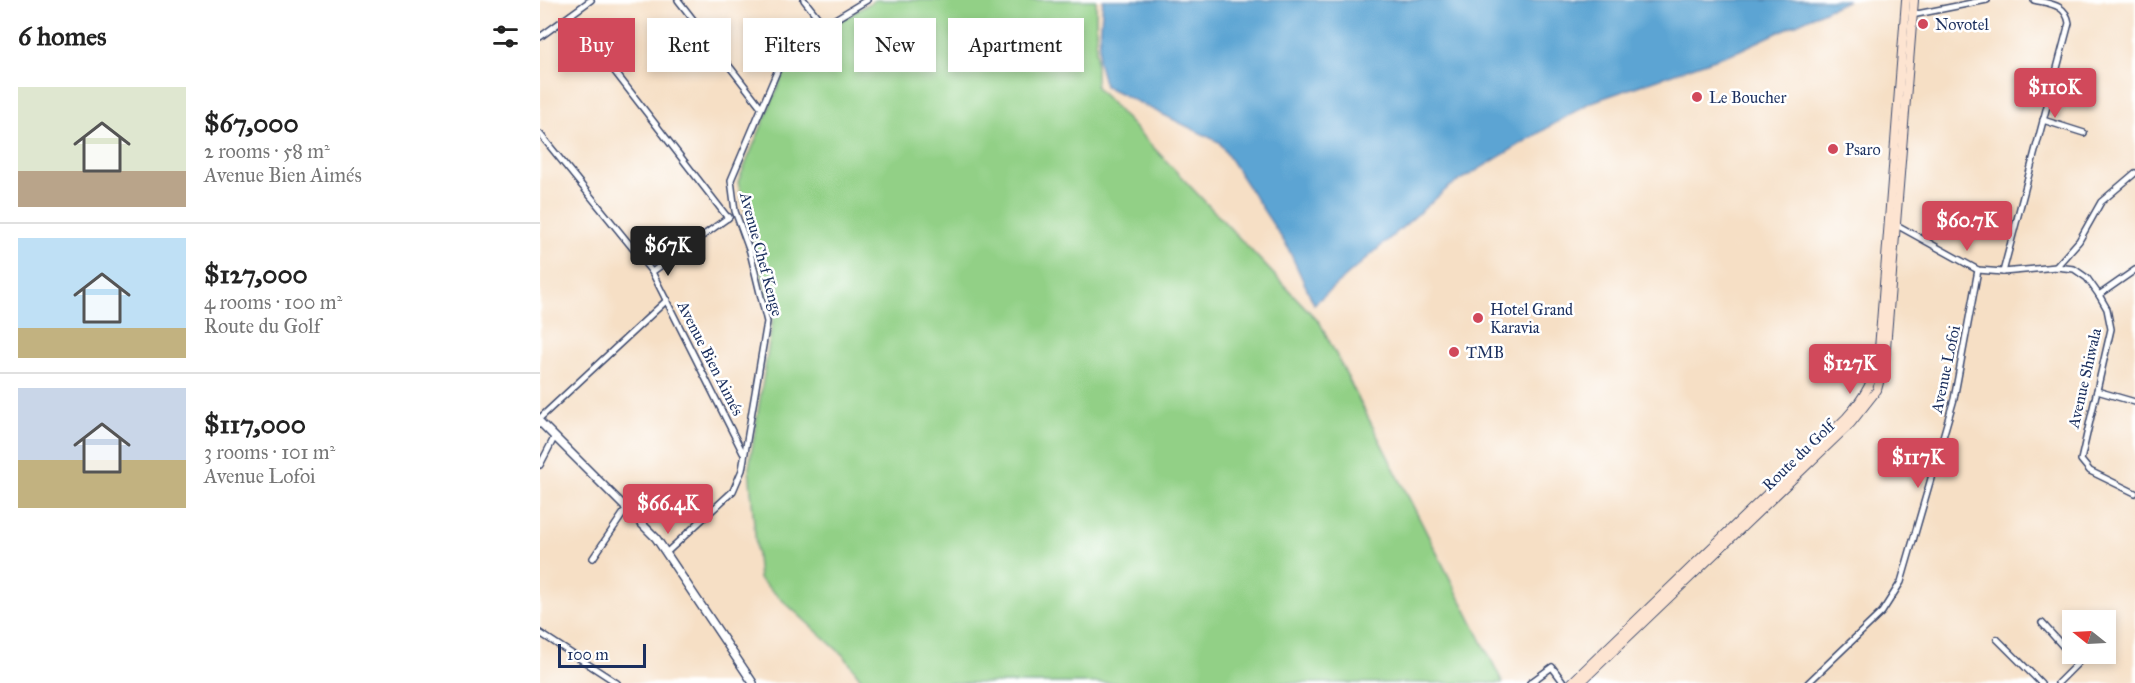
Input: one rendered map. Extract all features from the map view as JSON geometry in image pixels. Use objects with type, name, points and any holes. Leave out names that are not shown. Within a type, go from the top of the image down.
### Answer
[{"type":"main road","points":[[1906,0],[1908,16]]},
{"type":"main road","name":"Route du Golf","points":[[1580,683],[1851,423],[1871,399],[1879,384],[1885,360],[1894,187],[1908,16],[1914,0]]},
{"type":"main road","points":[[1571,683],[1839,425],[1864,398],[1872,383],[1878,359],[1892,223]]},
{"type":"street","points":[[540,37],[591,0]]},
{"type":"street","points":[[678,0],[761,107]]},
{"type":"street","points":[[804,0],[818,18]]},
{"type":"street","points":[[834,18],[867,0]]},
{"type":"street","points":[[1908,16],[1987,0]]},
{"type":"street","points":[[2002,272],[2069,23],[2068,15],[2060,7],[2034,0]]},
{"type":"street","points":[[571,15],[728,218]]},
{"type":"street","name":"Avenue Chef Kenge","points":[[666,553],[733,491],[740,477],[767,322],[750,252],[735,211],[731,180],[776,72]]},
{"type":"street","points":[[2043,120],[2084,133]]},
{"type":"street","name":"Avenue Bien Aimés","points":[[540,134],[652,272],[744,454]]},
{"type":"street","points":[[2056,267],[2079,241],[2106,195],[2135,173]]},
{"type":"street","points":[[652,272],[735,211]]},
{"type":"street","name":"Avenue Shiwala","points":[[1892,223],[1978,270],[2002,272],[2056,267],[2081,273],[2107,309],[2111,329],[2080,460],[2090,471],[2135,492]]},
{"type":"street","name":"Avenue Lofoi","points":[[1808,683],[1882,612],[1902,582],[1954,399],[1978,270]]},
{"type":"street","points":[[2099,295],[2135,270]]},
{"type":"street","points":[[667,300],[540,420],[554,438],[627,508],[666,553],[753,683]]},
{"type":"street","points":[[2097,392],[2135,402]]},
{"type":"street","points":[[540,465],[554,438]]},
{"type":"street","points":[[592,558],[627,508]]},
{"type":"street","points":[[2042,623],[2079,663],[2058,683]]},
{"type":"street","points":[[540,633],[617,683]]},
{"type":"street","points":[[1997,639],[2041,683]]},
{"type":"street","points":[[1530,683],[1552,667],[1564,683]]},
{"type":"green space","points":[[875,0],[1096,0],[1096,87],[1320,323],[1503,683],[864,683],[845,657],[759,579],[749,468],[773,318],[738,182],[784,72],[842,72],[842,20]]},
{"type":"water","points":[[1103,0],[1848,0],[1738,51],[1589,103],[1449,187],[1314,304],[1287,246],[1219,142],[1105,86],[1098,61]]},
{"type":"place","name":"Novotel","points":[[1923,24]]},
{"type":"place","name":"Le Boucher","points":[[1697,97]]},
{"type":"place","name":"Psaro","points":[[1833,149]]},
{"type":"place","name":"Hotel Grand Karavia","points":[[1478,318]]},
{"type":"place","name":"TMB","points":[[1454,352]]}]
